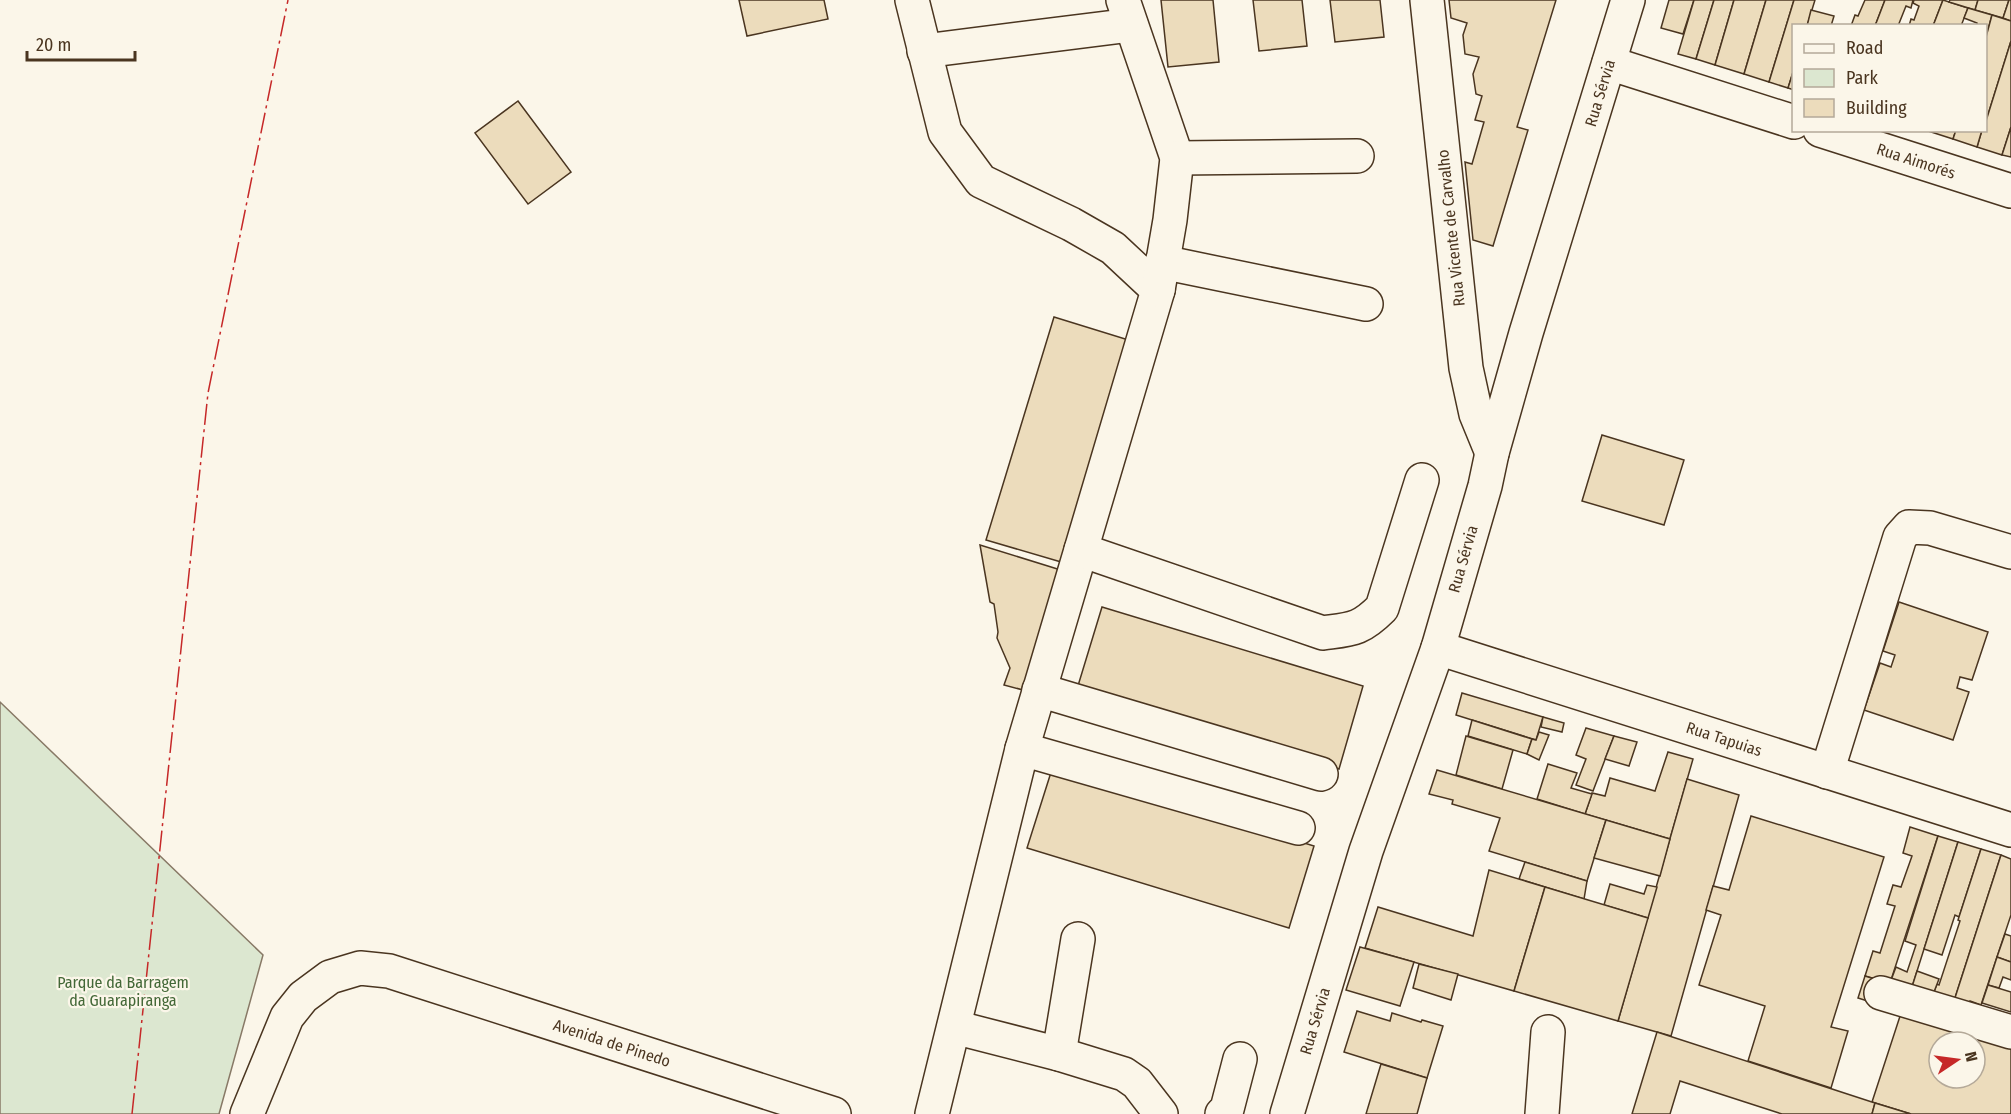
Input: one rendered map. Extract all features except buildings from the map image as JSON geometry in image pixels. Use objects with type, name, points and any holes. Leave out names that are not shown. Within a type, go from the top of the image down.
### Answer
[{"type":"street","points":[[912,0],[945,132],[981,181],[1071,224],[1160,276],[1366,304]]},
{"type":"street","name":"Rua Vicente de Carvalho","points":[[1427,0],[1466,368],[1476,414],[1492,453]]},
{"type":"street","name":"Rua Sérvia","points":[[1287,1114],[1366,851],[1438,648],[1526,333],[1628,0]]},
{"type":"street","points":[[924,51],[1127,12],[1178,158],[1160,276],[1022,749],[932,1114]]},
{"type":"street","points":[[1609,63],[1792,121]]},
{"type":"street","name":"Rua Aimorés","points":[[1826,132],[2011,191]]},
{"type":"street","points":[[1178,158],[1357,156]]},
{"type":"street","points":[[1081,550],[1323,633],[1353,629],[1367,622],[1382,608],[1422,480]]},
{"type":"street","points":[[1827,772],[1900,537],[1909,527],[1930,528],[2011,552]]},
{"type":"street","name":"Rua Tapuias","points":[[1438,648],[2011,830]]},
{"type":"street","points":[[1039,690],[1321,774]]},
{"type":"street","points":[[1022,749],[1298,828]]},
{"type":"street","points":[[1059,1054],[1078,939]]},
{"type":"street","name":"Avenida de Pinedo","points":[[247,1114],[287,1017],[303,998],[330,977],[360,968],[389,971],[834,1114]]},
{"type":"street","points":[[1881,993],[2011,1032]]},
{"type":"street","points":[[954,1028],[1059,1054],[1124,1074],[1137,1083],[1161,1114]]},
{"type":"street","points":[[1542,1114],[1548,1032]]},
{"type":"street","points":[[1222,1114],[1227,1110],[1240,1059]]},
{"type":"green space","name":"Parque da Barragem da Guarapiranga","points":[[0,702],[263,955],[219,1114],[0,1114]]},
{"type":"power","points":[[132,1114],[208,393],[288,0]]}]
